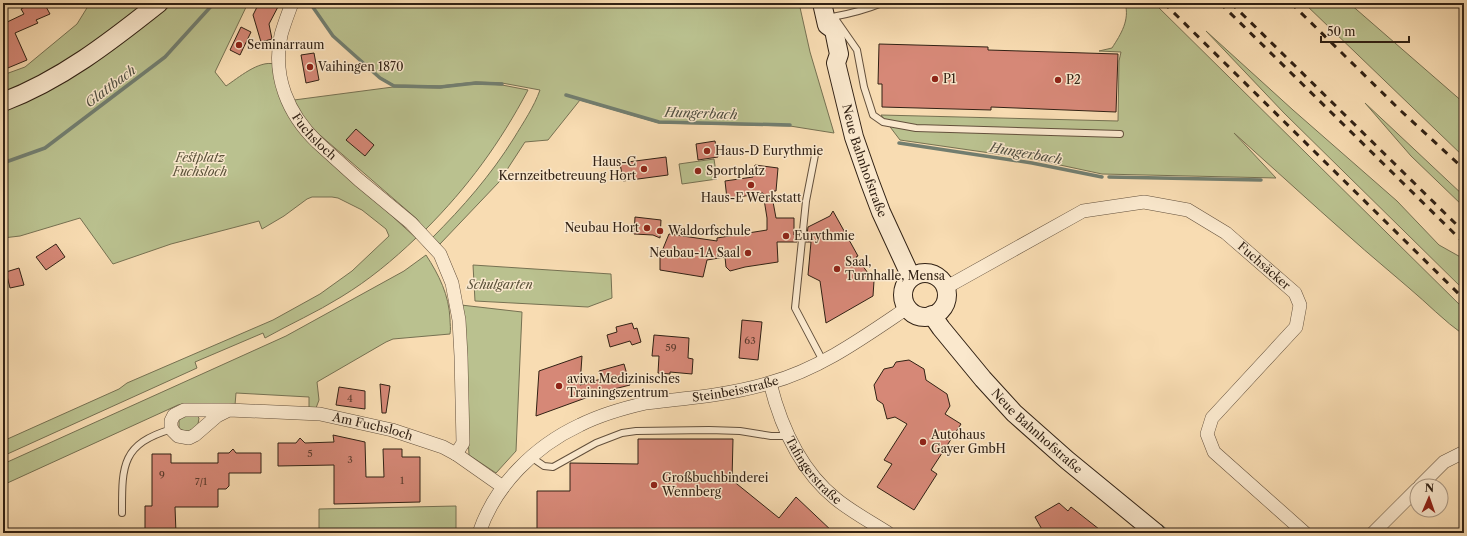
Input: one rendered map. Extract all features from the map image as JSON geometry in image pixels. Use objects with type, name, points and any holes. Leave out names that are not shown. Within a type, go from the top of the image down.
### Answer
[{"type":"main road","points":[[3,102],[48,81],[81,62],[158,3]]},
{"type":"main road","name":"Neue Bahnhofstraße","points":[[827,16],[824,31],[829,58],[836,63],[854,137],[868,180],[911,277]]},
{"type":"main road","points":[[927,273],[938,278],[945,288],[946,296],[944,304],[940,311],[932,315],[919,316],[912,313],[907,308],[903,300],[903,292],[906,283],[911,277],[919,274],[927,273]]},
{"type":"main road","name":"Neue Bahnhofstraße","points":[[932,315],[978,374],[1014,413],[1066,460],[1156,533]]},
{"type":"street","name":"Fuchsloch","points":[[292,3],[282,34],[279,58],[282,85],[288,103],[300,125],[316,142],[425,238],[440,254],[452,283],[459,320],[461,351],[463,443],[456,454]]},
{"type":"street","name":"Fuchsäcker","points":[[945,288],[1083,211],[1144,202],[1188,210],[1226,232],[1295,293],[1300,305],[1296,326],[1212,418],[1207,434],[1214,452],[1305,533]]},
{"type":"street","name":"Steinbeisstraße","points":[[479,533],[489,509],[502,487],[531,457],[544,446],[571,429],[612,413],[646,403],[728,393],[770,383],[798,373],[841,351],[907,308]]},
{"type":"street","name":"Tafingerstraße","points":[[770,383],[776,406],[788,436],[800,458],[823,487],[836,499],[888,533]]},
{"type":"street","name":"Am Fuchsloch","points":[[172,428],[172,418],[180,411],[229,410],[320,414],[392,430],[430,442],[456,454],[502,487]]},
{"type":"street","points":[[172,428],[178,436],[183,438],[192,437],[217,416],[229,410]]},
{"type":"street","points":[[1428,478],[1444,462],[1464,452]]},
{"type":"street","points":[[1373,533],[1409,497]]},
{"type":"lane","points":[[882,3],[827,16],[857,50],[864,87],[873,116],[883,122],[916,128],[1120,134]]},
{"type":"lane","points":[[814,155],[806,201],[795,308],[823,361]]},
{"type":"lane","points":[[122,513],[122,480],[129,455],[136,447],[154,435],[172,428]]},
{"type":"lane","points":[[531,457],[544,466],[553,467],[596,443],[622,433],[636,431],[740,431],[771,436],[788,436]]},
{"type":"green space","points":[[90,3],[148,3],[57,68],[3,95],[3,75],[25,67],[77,24]]},
{"type":"green space","name":"Festplatz Fuchsloch","points":[[170,3],[248,3],[215,72],[226,86],[255,67],[268,63],[274,64],[279,96],[368,194],[416,238],[371,277],[313,313],[265,338],[263,333],[195,362],[197,368],[3,456],[3,441],[119,389],[127,383],[273,320],[320,294],[352,271],[389,236],[386,229],[362,210],[338,198],[312,197],[262,229],[259,221],[171,244],[113,264],[80,218],[20,236],[3,238],[3,111],[129,36]]},
{"type":"green space","points":[[311,3],[799,3],[810,52],[834,133],[790,126],[659,123],[580,100],[548,140],[525,142],[499,182],[440,244],[432,238],[466,202],[496,165],[528,115],[540,90],[502,83],[476,82],[440,86],[394,85],[380,77],[333,35]]},
{"type":"green space","points":[[1125,3],[1154,3],[1464,309],[1464,335],[1364,250],[1234,133],[1276,178],[1102,174],[1032,159],[900,140],[881,115],[1118,121],[1119,61],[1121,52],[1099,51],[1112,48],[1119,37],[1124,27],[1126,15]]},
{"type":"green space","points":[[1304,3],[1349,3],[1464,103],[1464,157]]},
{"type":"green space","points":[[1206,31],[1397,201],[1439,245],[1464,259],[1464,290],[1284,113]]},
{"type":"green space","points":[[476,83],[502,85],[528,90],[506,128],[482,164],[441,214],[425,230],[417,219],[313,129],[299,111],[294,100],[393,87],[440,88]]},
{"type":"green space","points":[[1365,103],[1464,196],[1464,207],[1411,156]]},
{"type":"green space","name":"Sportplatz","points":[[714,159],[717,179],[682,184],[679,164]]},
{"type":"green space","points":[[426,255],[439,278],[448,302],[450,334],[393,339],[386,342],[317,382],[319,400],[316,408],[309,409],[309,397],[236,393],[235,405],[178,405],[3,485],[3,464],[286,336],[404,271]]},
{"type":"green space","name":"Schulgarten","points":[[473,265],[611,274],[612,298],[588,307],[475,301]]},
{"type":"green space","points":[[461,305],[522,312],[516,451],[496,473],[469,455]]},
{"type":"green space","points":[[184,416],[197,416],[199,418],[198,424],[191,432],[181,430],[179,428],[179,420]]},
{"type":"green space","points":[[456,506],[456,533],[319,533],[319,509]]},
{"type":"building","points":[[32,3],[44,3],[50,14],[36,20],[38,23],[15,33],[27,60],[3,70],[3,24],[24,14],[21,9]]},
{"type":"building","points":[[259,3],[280,3],[269,24],[272,39],[261,42],[253,15]]},
{"type":"building","name":"Seminarraum","points":[[241,27],[251,32],[240,55],[230,50]]},
{"type":"building","points":[[879,44],[988,47],[988,50],[1118,54],[1116,112],[991,107],[991,110],[882,107],[882,84],[878,84]]},
{"type":"building","name":"Vaihingen 1870","points":[[314,53],[319,80],[306,83],[301,55]]},
{"type":"building","points":[[356,129],[374,145],[365,156],[346,140]]},
{"type":"building","name":"Haus-D Eurythmie","points":[[715,141],[718,157],[698,160],[696,144]]},
{"type":"building","name":"Haus-C Kernzeitbetreuung Hort","points":[[666,157],[668,175],[623,181],[620,163]]},
{"type":"building","points":[[755,165],[778,168],[776,191],[771,191],[776,218],[794,218],[794,235],[798,233],[797,242],[777,242],[778,262],[730,271],[726,267],[725,257],[707,260],[703,277],[660,270],[660,256],[669,234],[717,241],[717,238],[767,230],[767,218],[763,193],[727,199],[725,181],[753,177]]},
{"type":"building","name":"Saal, Turnhalle, Mensa","points":[[833,211],[858,256],[856,257],[874,281],[873,296],[826,323],[820,281],[808,275],[811,242],[806,242],[808,227],[830,216]]},
{"type":"building","name":"Neubau Hort","points":[[635,217],[661,220],[660,238],[653,235],[634,234]]},
{"type":"building","points":[[56,244],[65,257],[46,270],[36,257]]},
{"type":"building","points":[[19,268],[24,285],[10,288],[6,272]]},
{"type":"building","points":[[742,320],[762,322],[758,360],[739,358]]},
{"type":"building","points":[[632,323],[634,329],[637,328],[641,342],[632,345],[630,341],[610,347],[607,335],[617,332],[616,327]]},
{"type":"building","points":[[654,335],[689,338],[688,358],[693,359],[692,374],[670,372],[670,374],[658,373],[659,356],[652,356]]},
{"type":"building","name":"aviva Medizinisches Trainingszentrum","points":[[582,356],[580,385],[601,379],[599,371],[624,364],[630,385],[602,392],[603,394],[591,396],[536,416],[539,371]]},
{"type":"building","name":"Autohaus Gayer GmbH","points":[[909,360],[924,369],[926,380],[947,394],[950,406],[945,414],[961,424],[931,470],[937,474],[914,510],[877,487],[892,464],[884,460],[907,424],[895,417],[887,419],[883,404],[877,400],[874,385],[884,369],[893,367],[896,362]]},
{"type":"building","points":[[380,384],[390,386],[386,413],[382,413]]},
{"type":"building","points":[[339,387],[365,391],[365,409],[336,405]]},
{"type":"building","points":[[333,435],[365,442],[366,477],[384,477],[383,449],[402,449],[402,457],[420,457],[420,502],[334,504],[334,465],[278,466],[278,443],[296,443],[300,438],[305,443],[334,442]]},
{"type":"building","name":"Großbuchbinderei Wennberg","points":[[638,439],[733,439],[732,480],[779,518],[796,497],[834,533],[537,533],[537,491],[570,491],[570,463],[638,464]]},
{"type":"building","points":[[233,449],[236,453],[261,453],[261,473],[229,473],[229,486],[226,489],[218,489],[218,507],[175,507],[176,533],[145,533],[145,506],[152,506],[152,454],[171,454],[171,463],[218,463],[218,453],[229,453]]},
{"type":"building","points":[[1059,503],[1068,511],[1071,507],[1104,533],[1044,533],[1035,517]]},
{"type":"waterway","name":"Glattbach","points":[[3,163],[45,148],[165,57],[214,3]]},
{"type":"waterway","name":"Hungerbach","points":[[310,3],[333,36],[380,78],[394,86],[440,87],[476,83],[502,84]]},
{"type":"waterway","name":"Hungerbach","points":[[566,95],[659,122],[790,125]]},
{"type":"waterway","name":"Hungerbach","points":[[899,143],[1032,163],[1102,177]]},
{"type":"waterway","name":"Hungerbach","points":[[1109,177],[1261,180]]},
{"type":"waterway","points":[[1161,526],[1169,533]]},
{"type":"railway","points":[[1164,3],[1464,299]]},
{"type":"railway","points":[[1220,3],[1464,243]]},
{"type":"railway","points":[[1231,3],[1464,232]]},
{"type":"railway","points":[[1291,3],[1401,111],[1464,169]]},
{"type":"place","name":"Seminarraum","points":[[239,45]]},
{"type":"place","name":"Vaihingen 1870","points":[[310,67]]},
{"type":"place","name":"P1","points":[[935,79]]},
{"type":"place","name":"P2","points":[[1058,80]]},
{"type":"place","name":"Haus-D Eurythmie","points":[[707,151]]},
{"type":"place","name":"Haus-C Kernzeitbetreuung Hort","points":[[644,169]]},
{"type":"place","name":"Sportplatz","points":[[698,171]]},
{"type":"place","name":"Haus-E Werkstatt","points":[[751,185]]},
{"type":"place","name":"Neubau Hort","points":[[647,228]]},
{"type":"place","name":"Waldorfschule","points":[[660,231]]},
{"type":"place","name":"Eurythmie","points":[[786,236]]},
{"type":"place","name":"Neubau-1A Saal","points":[[748,253]]},
{"type":"place","name":"Saal, Turnhalle, Mensa","points":[[837,269]]},
{"type":"place","name":"aviva Medizinisches Trainingszentrum","points":[[559,386]]},
{"type":"place","name":"Autohaus Gayer GmbH","points":[[923,442]]},
{"type":"place","name":"Großbuchbinderei Wennberg","points":[[654,485]]}]
